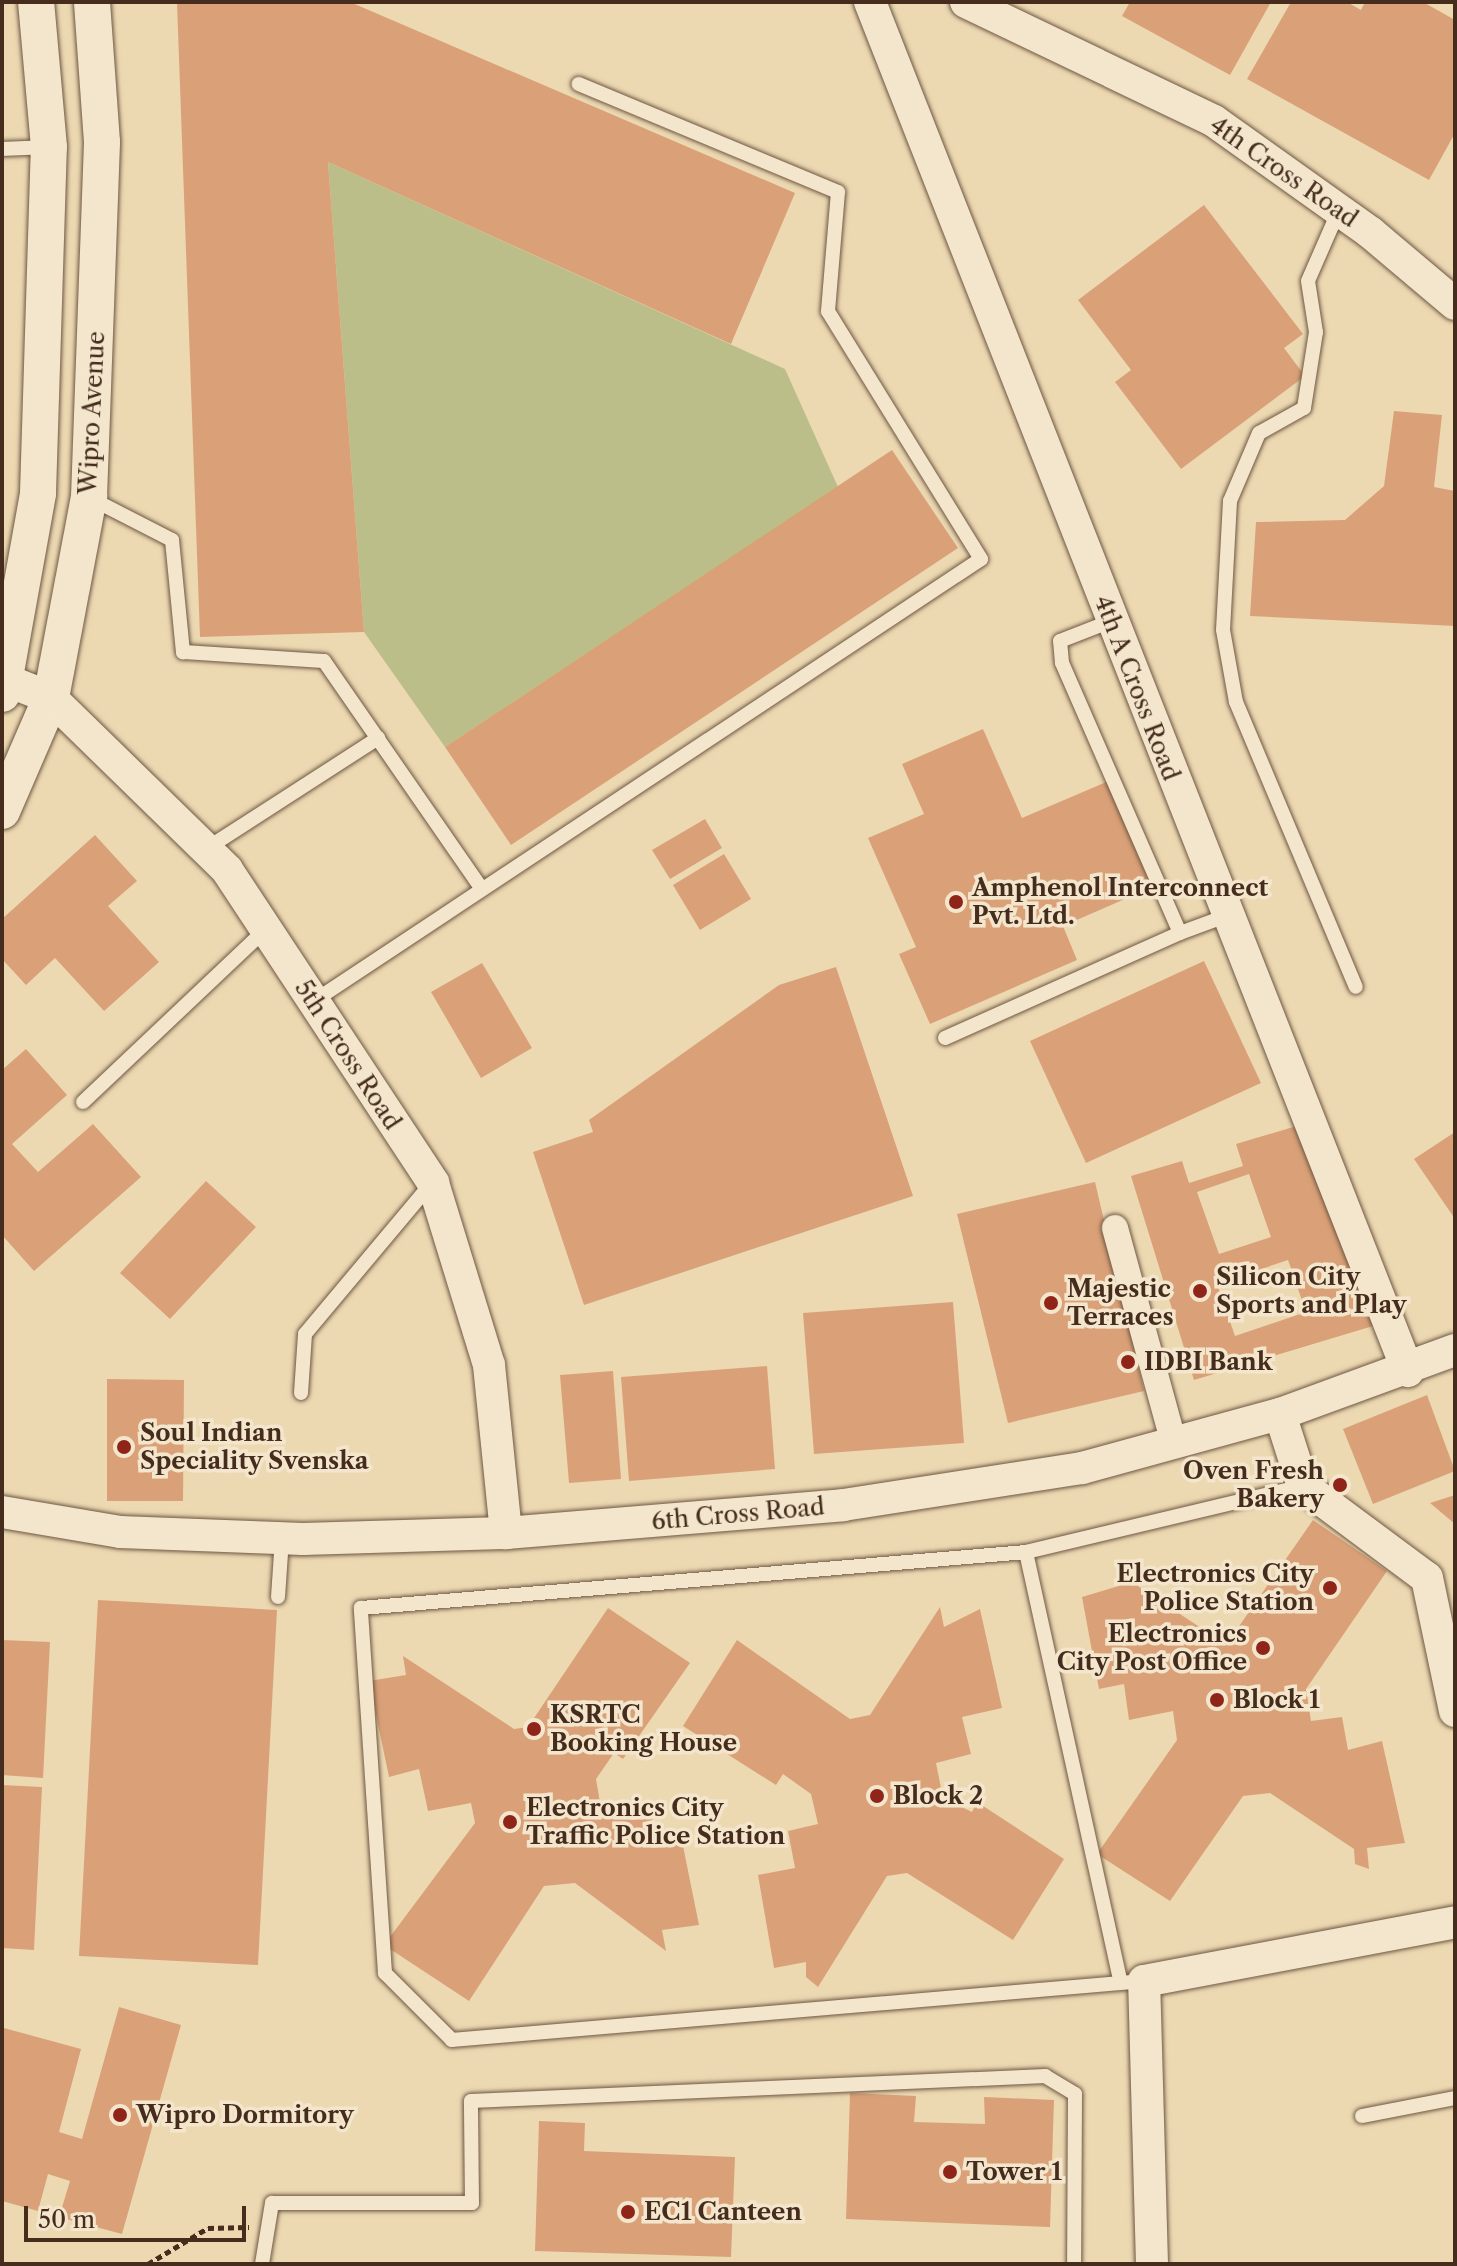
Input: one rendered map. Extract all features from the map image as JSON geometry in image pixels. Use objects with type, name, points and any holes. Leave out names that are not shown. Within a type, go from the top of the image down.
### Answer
[{"type":"main road","name":"Wipro Avenue","points":[[5,688],[38,493],[49,147],[36,2]]},
{"type":"main road","name":"Wipro Avenue","points":[[2,811],[51,698],[89,497],[102,142],[92,2]]},
{"type":"street","name":"4th A Cross Road","points":[[870,2],[1226,916],[1408,1371]]},
{"type":"street","name":"4th Cross Road","points":[[966,2],[1214,121],[1339,210],[1455,304]]},
{"type":"street","name":"5th Cross Road","points":[[5,688],[51,698],[206,850],[266,929],[433,1183],[489,1365],[506,1533]]},
{"type":"street","points":[[1115,1228],[1174,1444]]},
{"type":"street","name":"6th Cross Road","points":[[2,1512],[120,1532],[282,1538],[506,1533],[843,1505],[1082,1468],[1280,1414],[1408,1371],[1455,1350]]},
{"type":"street","points":[[1280,1414],[1303,1486],[1427,1578],[1455,1711]]},
{"type":"street","points":[[1152,2264],[1132,1981],[1455,1922]]},
{"type":"lane","points":[[313,1001],[480,886],[981,559],[828,311],[838,192],[579,84]]},
{"type":"lane","points":[[2,149],[49,147]]},
{"type":"lane","points":[[1339,210],[1308,281],[1316,332],[1304,408],[1259,433],[1230,501],[1223,630],[1236,702],[1356,987]]},
{"type":"lane","points":[[89,497],[172,540],[183,652],[324,661],[480,886]]},
{"type":"lane","points":[[1111,621],[1060,641],[1062,663],[1180,933]]},
{"type":"lane","points":[[206,850],[378,738]]},
{"type":"lane","points":[[945,1038],[1180,933],[1226,916]]},
{"type":"lane","points":[[83,1102],[266,929]]},
{"type":"lane","points":[[301,1393],[305,1334],[433,1183]]},
{"type":"lane","points":[[1026,1552],[1132,1981],[452,2040],[385,1973],[361,1608],[1026,1552],[1303,1486]]},
{"type":"lane","points":[[278,1597],[282,1538]]},
{"type":"lane","points":[[262,2264],[272,2203],[472,2203],[471,2101],[1045,2076],[1075,2094],[1074,2264]]},
{"type":"lane","points":[[1362,2116],[1455,2098]]},
{"type":"path","points":[[148,2264],[208,2228],[267,2227]]},
{"type":"green space","points":[[328,162],[785,369],[838,487],[445,747],[364,632]]},
{"type":"building","points":[[350,2],[795,193],[731,344],[328,162],[364,632],[200,637],[177,3]]},
{"type":"building","points":[[1130,2],[1271,2],[1230,75],[1122,16]]},
{"type":"building","points":[[1291,2],[1347,2],[1361,10],[1365,2],[1423,2],[1455,20],[1455,133],[1429,180],[1247,79]]},
{"type":"building","points":[[1204,205],[1303,334],[1284,348],[1305,376],[1181,469],[1115,382],[1131,370],[1078,300]]},
{"type":"building","points":[[1394,411],[1442,415],[1434,487],[1455,491],[1455,626],[1250,616],[1256,522],[1345,520],[1384,486]]},
{"type":"building","points":[[892,450],[958,548],[511,845],[445,747]]},
{"type":"building","points":[[983,729],[1022,818],[1111,780],[1157,885],[1063,926],[1077,960],[930,1024],[899,954],[916,947],[868,838],[924,814],[902,764]]},
{"type":"building","points":[[705,819],[722,848],[670,879],[652,850]]},
{"type":"building","points":[[95,835],[137,881],[108,906],[159,962],[104,1011],[55,958],[26,985],[2,959],[2,919]]},
{"type":"building","points":[[724,854],[751,899],[700,930],[673,885]]},
{"type":"building","points":[[1204,961],[1261,1083],[1086,1163],[1030,1041]]},
{"type":"building","points":[[482,963],[532,1048],[481,1078],[431,992]]},
{"type":"building","points":[[836,967],[913,1196],[584,1305],[533,1152],[593,1132],[589,1120],[779,985]]},
{"type":"building","points":[[26,1049],[67,1095],[12,1144],[38,1172],[93,1124],[141,1177],[34,1271],[2,1235],[2,1070]]},
{"type":"building","points":[[1300,1125],[1373,1326],[1194,1380],[1131,1176],[1182,1161],[1189,1183],[1243,1166],[1236,1144]],"holes":[[[1249,1174],[1271,1237],[1219,1254],[1197,1192]],[[1288,1260],[1306,1312],[1235,1336],[1217,1284]]]},
{"type":"building","points":[[1455,1132],[1455,1219],[1414,1159]]},
{"type":"building","points":[[206,1181],[256,1227],[170,1319],[120,1273]]},
{"type":"building","name":"Majestic Terraces","points":[[1095,1182],[1144,1391],[1008,1423],[957,1214]]},
{"type":"building","points":[[953,1302],[964,1443],[814,1454],[803,1313]]},
{"type":"building","points":[[767,1366],[775,1469],[629,1481],[621,1377]]},
{"type":"building","points":[[613,1371],[621,1479],[569,1483],[560,1375]]},
{"type":"building","points":[[107,1379],[184,1380],[183,1501],[107,1501]]},
{"type":"building","points":[[1427,1395],[1455,1471],[1373,1504],[1343,1429]]},
{"type":"building","points":[[1455,1495],[1455,1524],[1430,1503]]},
{"type":"building","name":"Block 1","points":[[1313,1520],[1387,1571],[1306,1689],[1311,1721],[1342,1717],[1348,1750],[1382,1741],[1405,1843],[1367,1848],[1369,1869],[1355,1864],[1354,1849],[1270,1793],[1243,1796],[1170,1901],[1097,1854],[1177,1740],[1173,1711],[1129,1720],[1124,1684],[1099,1689],[1082,1597],[1132,1582],[1213,1636],[1235,1632]]},
{"type":"building","points":[[98,1600],[277,1610],[258,1965],[79,1956]]},
{"type":"building","name":"Block 2","points":[[940,1607],[944,1627],[980,1609],[1002,1708],[962,1717],[971,1754],[936,1763],[943,1798],[972,1812],[977,1802],[1064,1859],[1013,1940],[907,1873],[887,1876],[818,1987],[806,1977],[806,1962],[774,1968],[758,1875],[795,1868],[788,1831],[818,1824],[811,1794],[783,1774],[776,1785],[683,1726],[737,1640],[850,1719],[870,1715]]},
{"type":"building","points":[[608,1608],[690,1663],[623,1759],[614,1753],[596,1779],[602,1814],[649,1805],[655,1835],[680,1831],[699,1925],[662,1930],[666,1951],[575,1883],[544,1886],[469,2001],[384,1945],[475,1823],[471,1803],[428,1811],[419,1769],[389,1777],[369,1681],[406,1675],[403,1656],[514,1729],[528,1727]]},
{"type":"building","points":[[2,1640],[50,1642],[43,1778],[2,1775]]},
{"type":"building","points":[[2,1785],[42,1787],[34,1950],[2,1948]]},
{"type":"building","points":[[119,2007],[181,2025],[122,2234],[59,2217],[70,2181],[48,2174],[38,2211],[2,2201],[4,2028],[81,2049],[59,2132],[82,2139]]},
{"type":"building","name":"Tower 1","points":[[850,2093],[916,2096],[914,2122],[985,2124],[984,2097],[1054,2100],[1050,2227],[846,2219]]},
{"type":"building","points":[[539,2121],[585,2123],[584,2151],[735,2157],[731,2257],[535,2251]]},
{"type":"place","name":"Amphenol Interconnect Pvt. Ltd.","points":[[956,902]]},
{"type":"place","name":"Silicon City Sports and Play","points":[[1200,1291]]},
{"type":"place","name":"Majestic Terraces","points":[[1051,1303]]},
{"type":"place","name":"IDBI Bank","points":[[1128,1362]]},
{"type":"place","name":"Soul Indian Speciality Svenska","points":[[124,1447]]},
{"type":"place","name":"Oven Fresh Bakery","points":[[1340,1485]]},
{"type":"place","name":"Electronics City Police Station","points":[[1330,1588]]},
{"type":"place","name":"Electronics City Post Office","points":[[1263,1648]]},
{"type":"place","name":"Block 1","points":[[1217,1700]]},
{"type":"place","name":"KSRTC Booking House","points":[[534,1729]]},
{"type":"place","name":"Block 2","points":[[877,1796]]},
{"type":"place","name":"Electronics City Traffic Police Station","points":[[510,1822]]},
{"type":"place","name":"Wipro Dormitory","points":[[120,2115]]},
{"type":"place","name":"Tower 1","points":[[950,2172]]},
{"type":"place","name":"EC1 Canteen","points":[[628,2212]]}]
